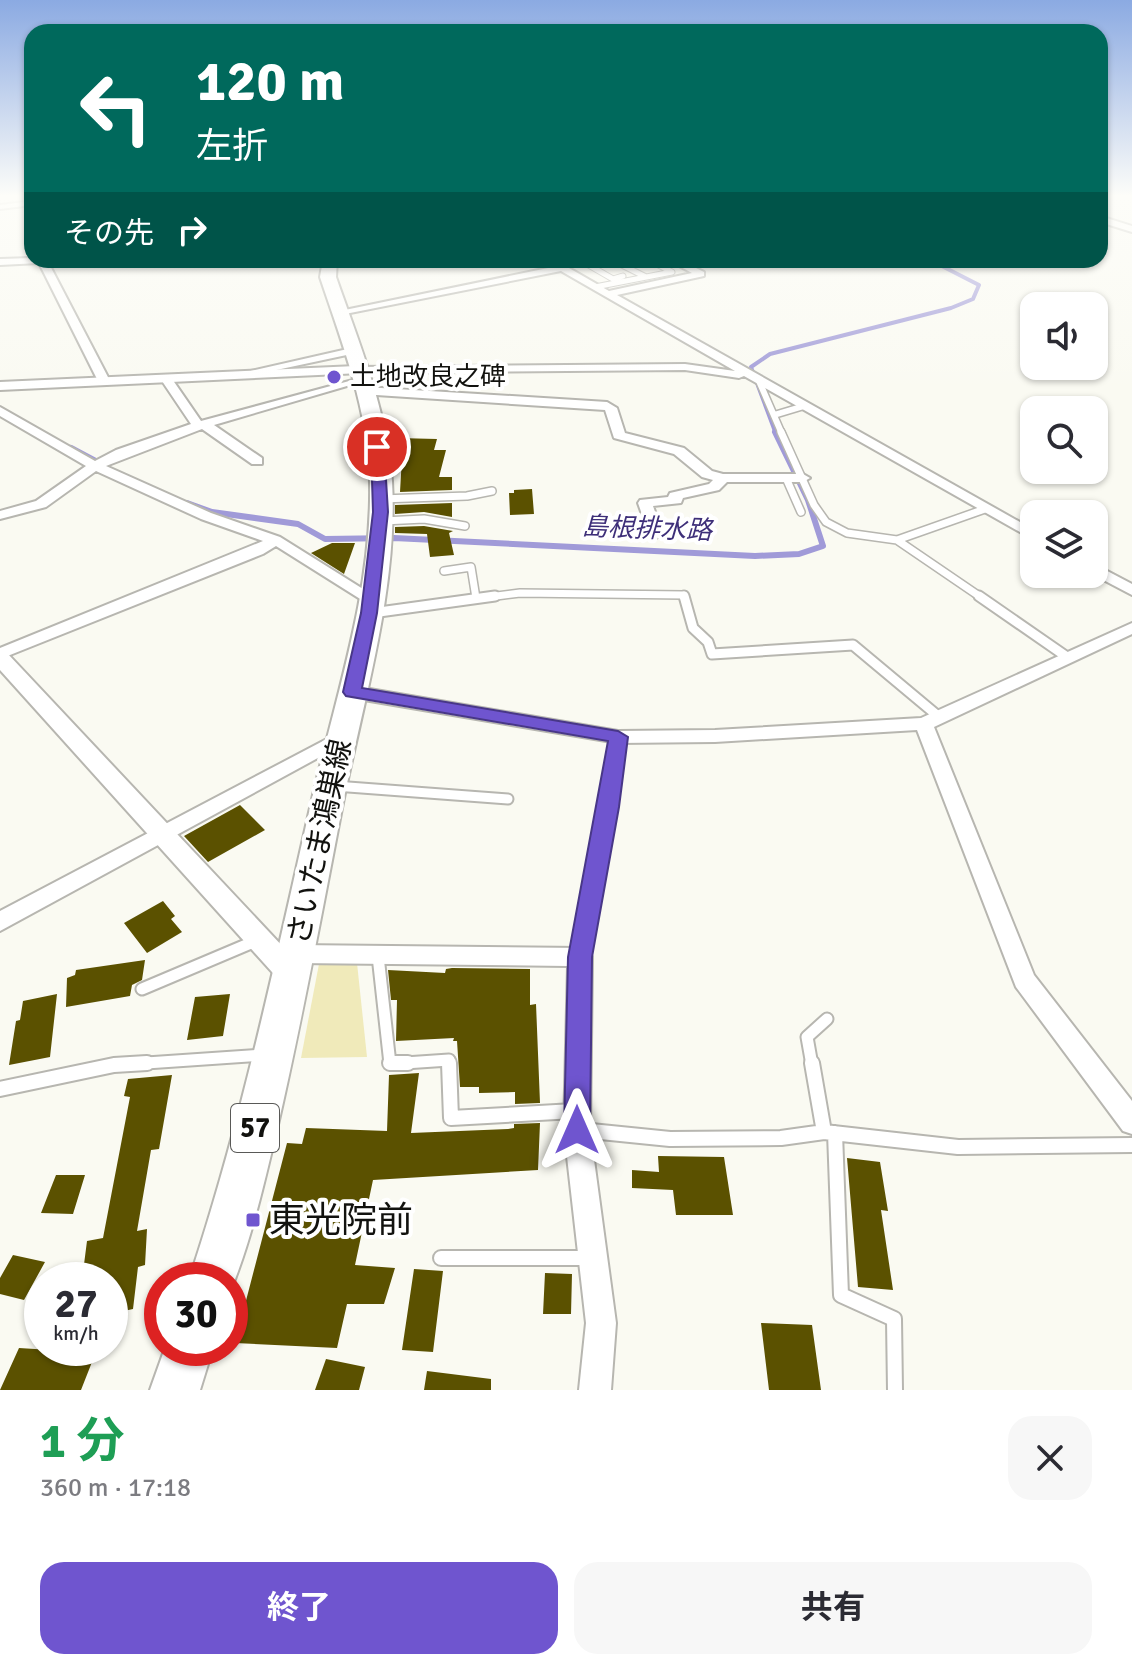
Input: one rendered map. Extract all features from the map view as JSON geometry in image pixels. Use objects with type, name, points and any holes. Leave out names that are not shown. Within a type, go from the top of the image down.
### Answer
[{"type":"main road","name":"さいたま鴻巣線","points":[[217,1262],[274,1055],[370,606],[380,510],[377,447],[328,277],[329,268]]},
{"type":"main road","points":[[175,1390],[183,1366]]},
{"type":"street","points":[[46,268],[104,381]]},
{"type":"street","points":[[340,312],[562,268],[1020,528]]},
{"type":"street","points":[[607,294],[701,274],[689,268]]},
{"type":"street","points":[[0,386],[239,375],[685,367],[754,379]]},
{"type":"street","points":[[0,515],[41,504],[100,464],[201,425],[358,373],[607,406],[611,408],[619,435],[679,451],[707,474],[723,478],[803,478]]},
{"type":"street","points":[[166,378],[201,425],[257,461]]},
{"type":"street","points":[[0,411],[206,516],[275,540],[370,606]]},
{"type":"street","points":[[656,534],[645,503],[676,500],[675,496],[714,487],[723,478]]},
{"type":"street","points":[[275,540],[258,551],[0,656],[258,940],[293,964],[378,956],[580,957],[577,1121],[601,1323],[595,1390]]},
{"type":"street","points":[[1108,577],[1132,590]]},
{"type":"street","points":[[352,692],[618,737],[715,736],[931,720],[1132,628]]},
{"type":"street","points":[[931,720],[1024,980],[1132,1122]]},
{"type":"street","points":[[0,922],[342,737]]},
{"type":"lane","points":[[594,268],[613,279],[638,273]]},
{"type":"lane","points":[[628,268],[646,277]]},
{"type":"lane","points":[[595,287],[672,272],[664,268]]},
{"type":"lane","points":[[754,379],[774,415],[814,505],[826,522],[847,533],[897,540],[1067,657]]},
{"type":"lane","points":[[774,415],[804,406]]},
{"type":"lane","points":[[786,478],[801,512]]},
{"type":"lane","points":[[380,510],[492,491]]},
{"type":"lane","points":[[897,540],[985,509]]},
{"type":"lane","points":[[380,510],[465,526]]},
{"type":"lane","points":[[444,571],[471,567],[476,599]]},
{"type":"lane","points":[[370,606],[520,593],[684,595],[693,628],[708,642],[712,654],[853,645],[931,720]]},
{"type":"lane","points":[[580,957],[609,807],[618,737]]},
{"type":"lane","points":[[331,786],[508,799]]},
{"type":"lane","points":[[142,989],[258,940]]},
{"type":"lane","points":[[378,956],[390,1064],[449,1060],[451,1118],[577,1121],[670,1139],[781,1138],[830,1133],[958,1147],[1132,1145]]},
{"type":"lane","points":[[827,1019],[807,1037],[830,1133],[841,1295],[894,1319],[895,1390]]},
{"type":"lane","points":[[0,1089],[114,1065],[274,1055]]},
{"type":"lane","points":[[441,1258],[593,1258]]},
{"type":"shaded area","points":[[357,963],[367,1057],[301,1058],[319,964]]},
{"type":"building","points":[[397,438],[437,439],[434,450],[446,450],[439,477],[452,477],[452,490],[400,492],[402,457],[396,457]]},
{"type":"building","points":[[532,489],[534,514],[510,515],[509,493]]},
{"type":"building","points":[[452,503],[452,517],[424,512],[395,514],[395,505]]},
{"type":"building","points":[[424,526],[453,531],[449,533],[454,555],[430,557],[427,534],[395,533],[395,527]]},
{"type":"building","points":[[332,543],[355,543],[344,574],[311,553]]},
{"type":"building","points":[[240,805],[265,830],[208,862],[184,836]]},
{"type":"building","points":[[163,901],[175,916],[171,919],[182,932],[147,953],[124,923]]},
{"type":"building","points":[[145,960],[142,980],[132,985],[130,996],[66,1007],[67,978],[75,975],[76,970]]},
{"type":"building","points":[[446,969],[530,969],[530,1005],[536,1004],[540,1103],[515,1104],[515,1092],[479,1093],[479,1087],[460,1087],[457,1041],[453,1041],[454,1038],[396,1041],[397,1000],[391,1000],[388,970],[445,973]]},
{"type":"building","points":[[57,994],[50,1057],[9,1065],[16,1021],[20,1020],[23,1001]]},
{"type":"building","points":[[230,994],[223,1036],[187,1040],[195,997]]},
{"type":"building","points":[[419,1073],[411,1133],[508,1129],[514,1128],[514,1124],[540,1123],[538,1170],[373,1180],[355,1265],[395,1268],[384,1304],[347,1304],[337,1348],[248,1344],[248,1293],[287,1143],[302,1144],[306,1128],[387,1131],[389,1075]]},
{"type":"building","points":[[172,1075],[159,1149],[151,1150],[137,1231],[147,1229],[145,1262],[138,1267],[133,1309],[128,1310],[128,1262],[84,1262],[87,1241],[103,1238],[130,1097],[124,1096],[128,1079]]},
{"type":"building","points":[[658,1156],[724,1157],[733,1215],[676,1215],[673,1190],[632,1188],[632,1170],[659,1172]]},
{"type":"building","points":[[847,1158],[880,1162],[888,1211],[881,1210],[893,1290],[858,1287]]},
{"type":"building","points":[[56,1175],[85,1175],[73,1214],[41,1213]]},
{"type":"building","points":[[13,1255],[45,1262],[24,1262],[24,1300],[0,1294],[0,1278]]},
{"type":"building","points":[[414,1269],[443,1271],[433,1352],[402,1350]]},
{"type":"building","points":[[545,1273],[572,1274],[571,1314],[543,1314]]},
{"type":"building","points":[[761,1323],[812,1325],[821,1390],[769,1390]]},
{"type":"building","points":[[19,1348],[24,1348],[24,1366],[90,1366],[81,1390],[0,1390]]},
{"type":"building","points":[[326,1359],[365,1367],[359,1390],[315,1390]]},
{"type":"building","points":[[427,1371],[491,1379],[491,1390],[424,1390]]},
{"type":"waterway","points":[[0,263],[6,262]]},
{"type":"waterway","name":"島根排水路","points":[[776,434],[751,367],[770,354],[951,308],[973,299],[979,285],[946,268]]},
{"type":"waterway","name":"島根排水路","points":[[187,503],[212,512],[298,524],[325,539],[394,538],[755,556],[799,554],[823,546],[808,500],[775,432]]},
{"type":"waterway","name":"島根排水路","points":[[71,448],[103,465]]},
{"type":"place","name":"土地改良之碑","points":[[334,377]]},
{"type":"place","name":"東光院前","points":[[253,1220]]},
{"type":"route","points":[[377,447],[381,481],[380,512],[369,613],[352,692],[618,737],[609,807],[580,957],[577,1130]]}]
